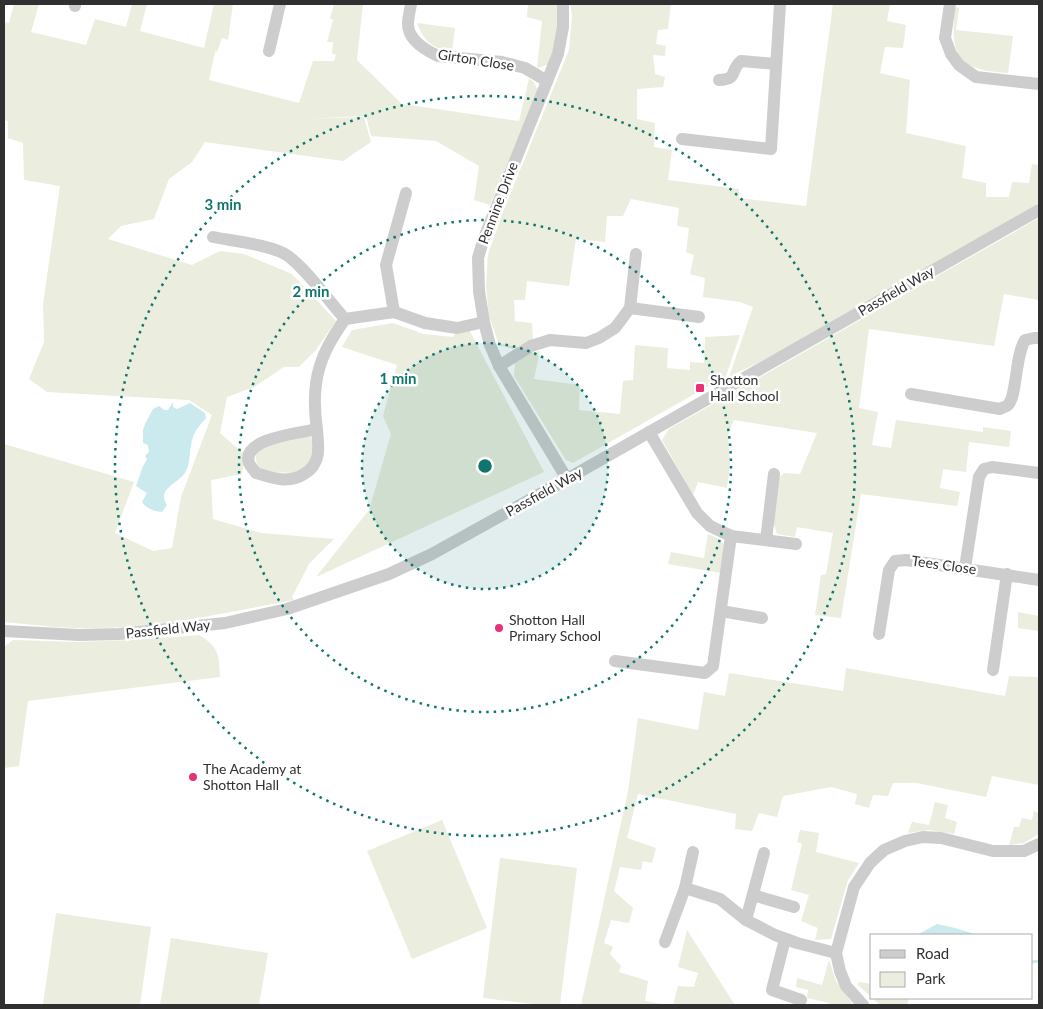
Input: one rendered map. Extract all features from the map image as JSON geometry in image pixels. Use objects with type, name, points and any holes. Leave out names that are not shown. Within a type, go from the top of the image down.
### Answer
[{"type":"street","points":[[269,51],[280,4]]},
{"type":"street","name":"Girton Close","points":[[412,4],[408,26],[412,37],[428,52],[438,56],[502,62],[524,68],[547,81]]},
{"type":"street","name":"Pennine Drive","points":[[563,4],[564,27],[558,54],[490,221],[478,258],[479,291],[490,345],[499,366],[567,479]]},
{"type":"street","points":[[682,138],[771,149],[780,4]]},
{"type":"street","points":[[950,4],[945,38],[951,54],[959,65],[976,77],[996,84],[1039,84]]},
{"type":"street","points":[[719,80],[729,80],[733,77],[737,65],[741,61],[776,64]]},
{"type":"street","points":[[394,312],[386,265],[406,192]]},
{"type":"street","name":"Passfield Way","points":[[4,631],[79,635],[119,634],[224,623],[287,609],[389,574],[432,554],[567,479],[1039,210]]},
{"type":"street","points":[[213,237],[273,249],[287,255],[345,318]]},
{"type":"street","points":[[499,366],[531,346],[550,340],[586,343],[600,338],[615,328],[630,308],[636,254]]},
{"type":"street","points":[[630,308],[699,317]]},
{"type":"street","points":[[345,318],[394,312],[424,323],[457,328],[484,322]]},
{"type":"street","points":[[317,430],[267,440],[254,446],[249,454],[249,463],[256,473],[283,480],[297,479],[309,471],[318,459],[319,447],[315,387],[319,367],[329,344],[345,318]]},
{"type":"street","points":[[910,394],[1000,409],[1008,405],[1012,397],[1020,348],[1025,340],[1039,338]]},
{"type":"street","points":[[649,432],[697,514],[710,526],[731,536],[796,544]]},
{"type":"street","points":[[965,568],[979,477],[984,470],[992,466],[1039,473]]},
{"type":"street","points":[[766,540],[774,474]]},
{"type":"street","points":[[615,661],[705,673],[713,666],[731,536]]},
{"type":"street","name":"Tees Close","points":[[879,634],[890,570],[895,561],[906,560],[1039,580]]},
{"type":"street","points":[[993,670],[1007,574]]},
{"type":"street","points":[[720,611],[762,618]]},
{"type":"street","points":[[863,1005],[846,986],[836,953],[854,887],[870,862],[884,850],[923,837],[941,838],[992,851],[1024,851],[1039,844]]},
{"type":"street","points":[[664,942],[684,888],[693,852]]},
{"type":"street","points":[[746,920],[764,853]]},
{"type":"street","points":[[684,888],[720,899],[746,920],[785,938],[836,953]]},
{"type":"street","points":[[753,895],[794,907]]},
{"type":"street","points":[[785,938],[772,990],[801,1000]]},
{"type":"green space","points":[[14,4],[39,4],[31,32],[86,45],[95,19],[126,27],[132,4],[147,4],[140,31],[204,48],[214,4],[233,4],[228,40],[222,38],[217,52],[215,52],[209,80],[299,103],[313,61],[334,61],[336,55],[332,53],[333,42],[327,42],[333,20],[330,18],[334,4],[363,4],[357,60],[402,104],[519,121],[529,79],[533,81],[538,90],[490,205],[474,200],[479,166],[436,141],[371,136],[366,116],[303,119],[364,117],[371,142],[343,161],[205,142],[192,162],[169,179],[154,219],[121,226],[108,239],[192,265],[220,251],[244,254],[292,274],[336,321],[315,351],[299,367],[284,367],[254,387],[227,397],[220,433],[245,455],[242,474],[211,480],[213,519],[261,533],[334,539],[309,564],[292,597],[294,600],[170,622],[120,627],[72,628],[4,622],[4,444],[134,482],[115,533],[153,551],[172,548],[181,497],[212,415],[189,400],[47,392],[29,379],[44,342],[43,304],[60,186],[24,180],[23,143],[8,138],[8,121],[4,120],[4,22],[9,23]]},
{"type":"green space","points":[[528,4],[558,4],[560,27],[550,64],[537,68],[542,21],[527,17]]},
{"type":"green space","points":[[570,4],[671,4],[668,29],[658,30],[656,44],[666,46],[665,56],[653,55],[655,74],[665,77],[663,87],[637,89],[637,119],[655,123],[654,147],[672,150],[668,180],[739,189],[739,198],[806,206],[833,4],[890,4],[887,21],[906,25],[903,48],[885,47],[880,73],[910,80],[906,133],[966,146],[962,178],[986,183],[986,197],[1009,197],[1012,182],[1029,183],[1032,164],[1039,165],[1039,203],[792,346],[729,377],[753,307],[740,302],[703,297],[705,278],[690,274],[694,255],[686,252],[689,228],[677,226],[679,208],[631,199],[623,216],[607,216],[605,242],[576,239],[569,286],[527,281],[525,300],[514,300],[515,321],[532,323],[533,340],[513,349],[499,345],[489,316],[486,286],[488,254],[503,212],[569,50],[572,15]]},
{"type":"green space","points":[[955,7],[959,8],[956,30],[1013,36],[1008,73],[978,68],[968,64],[961,57],[956,49],[954,38]]},
{"type":"green space","points":[[417,23],[455,28],[452,51],[439,48],[430,43],[423,35]]},
{"type":"green space","points":[[1039,218],[1039,300],[1004,294],[994,346],[869,329],[859,408],[878,412],[872,445],[891,448],[896,420],[983,432],[983,427],[1011,431],[1009,447],[969,442],[966,472],[943,469],[940,488],[960,492],[957,506],[861,494],[841,618],[815,615],[821,575],[826,574],[833,533],[797,527],[795,537],[777,534],[773,522],[779,478],[784,473],[800,474],[817,433],[734,420],[728,435],[730,464],[727,488],[698,482],[693,495],[662,440],[669,429]]},
{"type":"green space","points":[[464,320],[544,472],[316,577],[369,510],[391,434],[383,416],[397,365],[342,347],[352,330],[393,323],[424,334],[453,337]]},
{"type":"green space","points":[[740,335],[726,376],[573,463],[566,460],[514,376],[515,362],[528,353],[540,351],[534,379],[580,385],[579,410],[620,414],[623,381],[633,380],[635,345],[668,348],[667,368],[690,370],[690,362],[704,363],[705,337]]},
{"type":"green space","points":[[310,436],[313,443],[311,461],[297,473],[266,472],[259,468],[256,458],[258,448]]},
{"type":"green space","points":[[708,534],[724,544],[721,573],[668,564],[671,552],[704,558]]},
{"type":"green space","points":[[1018,612],[1039,616],[1039,631],[1018,628]]},
{"type":"green space","points":[[199,635],[206,639],[217,652],[220,677],[28,701],[19,766],[4,768],[4,647],[13,640],[76,642]]},
{"type":"green space","points":[[846,668],[1005,696],[1009,676],[1039,677],[1039,785],[992,776],[986,797],[917,783],[893,783],[888,796],[873,795],[869,808],[855,804],[857,794],[831,787],[783,796],[777,817],[759,813],[752,831],[735,829],[736,814],[638,794],[627,838],[656,848],[652,863],[643,861],[641,870],[620,867],[614,891],[633,908],[629,923],[611,920],[604,943],[613,947],[610,954],[621,966],[619,972],[648,981],[645,1001],[667,1005],[581,1005],[628,791],[638,718],[698,730],[704,692],[725,696],[729,673],[843,691]]},
{"type":"green space","points":[[935,802],[948,805],[945,818],[957,822],[954,834],[929,830],[908,833],[912,822],[929,825]]},
{"type":"green space","points":[[1034,811],[1039,813],[1039,834],[1024,843],[1009,845],[1014,827],[1019,827],[1022,818],[1032,820]]},
{"type":"green space","points":[[442,820],[487,928],[412,959],[367,851]]},
{"type":"green space","points":[[800,830],[819,833],[816,852],[859,863],[848,880],[831,939],[815,940],[818,928],[801,921],[809,895],[791,890],[802,844],[797,842]]},
{"type":"green space","points":[[500,858],[577,868],[560,1005],[541,1005],[483,998]]},
{"type":"green space","points":[[56,913],[151,927],[140,1005],[43,1005]]},
{"type":"green space","points":[[687,930],[735,1005],[673,1005],[678,986],[694,987],[698,973],[678,967]]},
{"type":"green space","points":[[171,938],[268,953],[259,1005],[160,1005]]},
{"type":"green space","points":[[829,960],[836,981],[853,1005],[829,1005],[829,1003],[807,998],[808,990],[796,987],[797,978],[822,985]]},
{"type":"green space","points":[[859,982],[870,984],[870,996],[858,985]]},
{"type":"green space","points":[[873,999],[909,999],[907,1005],[880,1005]]},
{"type":"water","points":[[173,402],[173,407],[177,409],[190,403],[205,413],[206,418],[194,434],[186,471],[164,494],[167,505],[162,512],[151,509],[142,502],[147,493],[136,486],[147,459],[145,456],[149,452],[148,445],[143,443],[145,424],[153,409],[159,406],[164,410],[168,410]]},
{"type":"water","points":[[937,924],[975,934],[919,934]]},
{"type":"waterway","points":[[1033,962],[1039,961]]},
{"type":"place","name":"Shotton Hall School","points":[[700,388]]},
{"type":"place","name":"Shotton Hall Primary School","points":[[499,628]]},
{"type":"place","name":"The Academy at Shotton Hall","points":[[193,777]]}]
